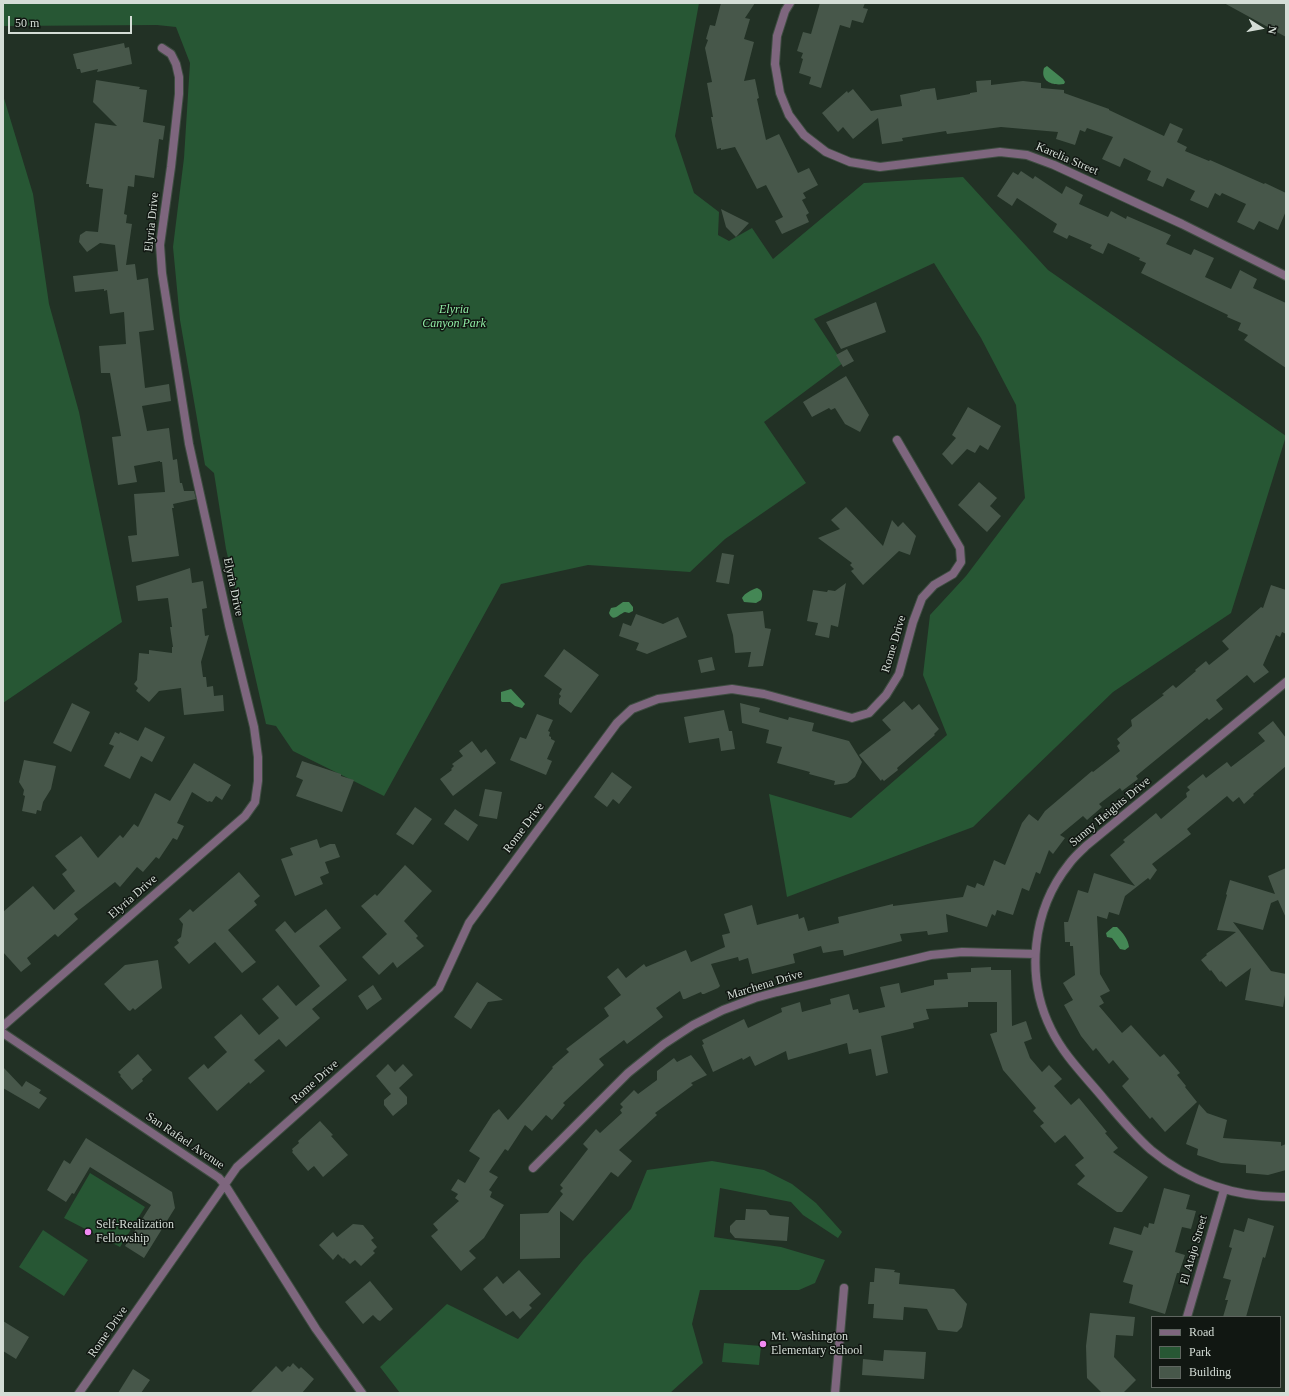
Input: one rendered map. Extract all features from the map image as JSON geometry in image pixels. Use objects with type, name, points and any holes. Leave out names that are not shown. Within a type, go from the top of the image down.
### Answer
[{"type":"street","name":"Karelia Street","points":[[790,3],[785,11],[777,36],[775,64],[780,93],[789,115],[804,135],[826,152],[850,162],[880,166],[1000,152],[1028,155],[1054,165],[1182,224],[1286,276]]},
{"type":"street","name":"Elyria Drive","points":[[3,1026],[244,816],[255,802],[258,781],[258,757],[254,726],[229,625],[189,444],[162,273],[160,244],[171,167],[180,77],[171,54],[162,48]]},
{"type":"street","name":"Rome Drive","points":[[79,1393],[237,1167],[439,988],[469,923],[617,724],[632,709],[658,699],[732,689],[764,694],[852,718],[868,713],[886,695],[899,674],[913,622],[922,598],[934,585],[953,574],[961,562],[960,548],[897,440]]},
{"type":"street","name":"Sunny Heights Drive","points":[[1286,682],[1086,846],[1069,864],[1046,903],[1039,926],[1035,954],[1036,980],[1042,1007],[1051,1030],[1065,1052],[1134,1134],[1152,1151],[1201,1181],[1224,1190],[1244,1194],[1286,1197]]},
{"type":"street","name":"Marchena Drive","points":[[533,1168],[628,1073],[664,1044],[693,1025],[723,1010],[755,998],[777,992],[930,955],[962,952],[1035,954]]},
{"type":"street","name":"San Rafael Avenue","points":[[3,1033],[219,1178],[225,1185],[316,1329],[362,1393]]},
{"type":"street","name":"El Atajo Street","points":[[1187,1316],[1224,1190]]},
{"type":"street","points":[[835,1393],[844,1288]]},
{"type":"green space","name":"Elyria Canyon Park","points":[[3,3],[699,3],[675,136],[694,193],[719,212],[718,235],[729,241],[752,228],[773,259],[864,183],[963,177],[1048,270],[1286,436],[1231,613],[1113,692],[973,827],[787,897],[769,794],[851,818],[947,735],[923,675],[930,615],[966,576],[1025,498],[1016,405],[981,338],[934,263],[814,319],[843,363],[764,422],[806,483],[725,539],[690,572],[588,565],[501,584],[384,796],[293,751],[276,726],[266,724],[226,549],[214,473],[205,465],[180,320],[173,247],[184,158],[190,63],[176,27],[157,25],[3,26]]},
{"type":"green space","points":[[3,95],[33,194],[49,304],[79,412],[122,622],[3,703]]},
{"type":"green space","points":[[712,1161],[764,1170],[792,1184],[816,1203],[842,1232],[838,1238],[803,1215],[791,1202],[720,1188],[714,1237],[781,1247],[825,1260],[815,1283],[799,1290],[700,1290],[692,1324],[703,1363],[670,1393],[400,1393],[380,1367],[447,1304],[518,1339],[583,1260],[631,1209],[647,1170]]},
{"type":"green space","points":[[90,1173],[145,1207],[120,1247],[64,1218]]},
{"type":"green space","points":[[43,1230],[88,1260],[64,1296],[19,1267]]},
{"type":"green space","points":[[724,1343],[761,1346],[759,1365],[722,1362]]},
{"type":"shaded area","points":[[1047,66],[1063,79],[1065,82],[1064,84],[1051,83],[1045,79],[1043,73],[1044,68]]},
{"type":"shaded area","points":[[757,588],[762,593],[761,600],[756,603],[744,602],[742,598],[743,596]]},
{"type":"shaded area","points":[[623,602],[629,602],[633,607],[633,611],[629,613],[625,612],[614,618],[612,617],[609,613],[611,608],[616,607]]},
{"type":"shaded area","points":[[511,689],[525,704],[522,708],[515,706],[510,702],[501,701],[501,692]]},
{"type":"shaded area","points":[[1113,927],[1117,927],[1126,939],[1129,947],[1125,950],[1120,949],[1112,938],[1107,937],[1106,933]]},
{"type":"building","points":[[721,3],[755,3],[745,18],[750,19],[744,39],[754,42],[744,81],[755,79],[759,98],[757,99],[766,140],[779,134],[798,173],[809,168],[818,185],[803,193],[806,198],[802,200],[809,213],[806,215],[809,222],[782,234],[775,221],[783,217],[766,185],[757,189],[735,147],[721,150],[721,148],[717,149],[707,83],[712,82],[705,48],[708,40],[706,39],[710,25],[715,26]]},
{"type":"building","points":[[820,3],[865,3],[863,8],[868,9],[863,23],[852,20],[850,28],[840,25],[821,88],[809,84],[811,77],[799,73],[803,53],[797,51],[803,32],[811,34]]},
{"type":"building","points":[[1224,3],[1286,3],[1286,37]]},
{"type":"building","points":[[124,43],[125,48],[129,47],[132,64],[97,72],[98,69],[81,73],[80,69],[77,69],[73,54]]},
{"type":"building","points":[[96,80],[140,87],[139,89],[147,90],[143,122],[165,126],[163,140],[159,139],[154,178],[135,175],[134,187],[128,186],[124,214],[127,215],[126,223],[132,224],[126,265],[135,264],[137,280],[148,278],[154,330],[139,332],[145,388],[169,384],[171,401],[142,406],[147,431],[169,428],[173,460],[177,459],[180,483],[182,483],[184,491],[194,491],[196,499],[173,504],[174,508],[172,508],[179,556],[132,562],[128,536],[137,535],[134,494],[165,492],[162,462],[160,461],[134,466],[137,482],[118,485],[112,437],[121,436],[110,373],[101,373],[99,346],[126,344],[124,312],[110,314],[107,290],[75,292],[73,276],[118,271],[115,245],[100,243],[87,252],[79,242],[80,235],[86,231],[98,232],[103,189],[89,187],[89,184],[86,184],[95,123],[117,126],[93,102]]},
{"type":"building","points":[[991,80],[991,85],[1023,81],[1041,83],[1041,88],[1064,90],[1064,93],[1109,109],[1164,136],[1170,123],[1183,129],[1177,142],[1187,147],[1185,151],[1209,161],[1210,160],[1286,193],[1286,211],[1278,230],[1259,221],[1254,230],[1237,222],[1246,204],[1222,193],[1220,196],[1215,193],[1208,208],[1190,200],[1195,191],[1167,178],[1163,187],[1147,180],[1151,171],[1124,158],[1120,167],[1102,159],[1113,137],[1087,128],[1085,132],[1080,130],[1075,145],[1056,139],[1058,132],[1001,127],[947,134],[946,131],[902,138],[903,141],[882,144],[878,118],[853,139],[843,127],[838,132],[822,113],[847,91],[848,93],[853,89],[871,111],[902,106],[900,95],[920,90],[935,88],[937,100],[970,94],[977,92],[976,81]]},
{"type":"building","points":[[1021,171],[1033,179],[1035,176],[1062,194],[1066,186],[1083,195],[1079,204],[1108,217],[1111,211],[1126,219],[1127,216],[1171,235],[1166,244],[1191,255],[1194,249],[1214,258],[1205,277],[1231,289],[1240,270],[1257,279],[1253,288],[1286,303],[1286,368],[1244,340],[1248,335],[1238,330],[1241,323],[1227,317],[1228,315],[1141,273],[1146,263],[1139,260],[1140,258],[1108,243],[1103,254],[1090,248],[1092,245],[1069,235],[1067,239],[1053,232],[1057,224],[1017,198],[1012,206],[997,196],[1013,172],[1018,175]]},
{"type":"building","points":[[721,209],[749,223],[736,237],[726,227]]},
{"type":"building","points":[[876,302],[886,332],[841,349],[826,322]]},
{"type":"building","points":[[847,349],[854,361],[843,367],[836,355]]},
{"type":"building","points":[[846,376],[869,415],[860,432],[845,424],[835,408],[831,410],[829,408],[812,417],[803,402]]},
{"type":"building","points":[[968,407],[1001,426],[988,450],[980,445],[975,453],[967,449],[952,465],[942,454],[956,438],[952,435]]},
{"type":"building","points":[[979,482],[997,498],[990,506],[1001,516],[987,532],[958,505]]},
{"type":"building","points":[[846,507],[883,546],[892,520],[898,527],[903,522],[916,536],[910,555],[899,551],[863,585],[851,571],[854,569],[850,565],[852,563],[818,538],[840,529],[831,520]]},
{"type":"building","points":[[722,553],[734,555],[729,584],[716,582]]},
{"type":"building","points":[[190,568],[192,583],[203,581],[207,608],[202,609],[205,636],[209,635],[201,662],[203,677],[206,677],[207,687],[213,686],[214,696],[223,695],[224,711],[184,715],[181,688],[159,691],[149,702],[136,691],[138,688],[134,684],[137,680],[139,653],[149,654],[149,650],[172,653],[173,647],[168,598],[138,601],[136,586]]},
{"type":"building","points":[[846,583],[838,627],[831,625],[829,638],[815,635],[818,623],[807,621],[813,590],[827,592],[828,590],[835,591]]},
{"type":"building","points":[[1271,585],[1286,590],[1286,634],[1282,632],[1280,637],[1276,635],[1263,665],[1269,672],[1254,683],[1247,675],[1216,700],[1223,709],[1209,720],[1207,718],[1136,776],[1138,779],[1122,791],[1120,788],[1099,804],[1102,807],[1087,820],[1083,816],[1060,835],[1065,838],[1053,854],[1049,850],[1040,874],[1036,872],[1029,891],[1022,888],[1013,915],[997,910],[995,916],[992,914],[987,927],[946,914],[948,932],[928,935],[927,931],[900,934],[902,941],[844,956],[843,950],[823,953],[821,946],[793,954],[795,963],[752,974],[748,958],[739,961],[738,957],[711,964],[720,986],[718,988],[704,994],[701,992],[685,999],[683,999],[680,991],[656,1008],[663,1017],[627,1044],[624,1040],[599,1059],[604,1065],[563,1103],[565,1105],[552,1120],[546,1115],[532,1131],[525,1125],[508,1151],[505,1149],[489,1172],[498,1177],[489,1190],[492,1192],[490,1197],[504,1205],[484,1238],[469,1251],[476,1258],[461,1271],[431,1236],[438,1230],[433,1224],[459,1201],[455,1198],[458,1194],[451,1190],[458,1179],[465,1183],[480,1158],[469,1151],[493,1114],[499,1109],[508,1120],[553,1068],[552,1067],[569,1052],[566,1049],[609,1016],[604,1008],[621,995],[607,977],[618,968],[626,978],[644,964],[646,967],[686,950],[691,962],[725,947],[722,935],[730,933],[724,914],[752,905],[757,925],[798,914],[799,919],[804,917],[808,931],[839,923],[838,917],[893,904],[893,906],[963,897],[967,885],[975,888],[977,883],[984,886],[994,860],[1005,865],[1022,823],[1029,814],[1038,821],[1045,811],[1092,771],[1093,772],[1120,751],[1117,746],[1120,743],[1117,739],[1132,726],[1131,720],[1164,695],[1162,694],[1173,685],[1176,688],[1206,661],[1209,665],[1229,649],[1222,641],[1261,607],[1263,608]]},
{"type":"building","points":[[763,611],[765,628],[771,629],[763,666],[748,667],[751,652],[735,653],[733,635],[727,614]]},
{"type":"building","points":[[636,614],[663,624],[678,617],[687,637],[647,654],[636,650],[639,643],[619,636],[623,623],[631,626]]},
{"type":"building","points":[[564,649],[599,675],[571,713],[559,704],[559,699],[561,696],[559,694],[562,689],[544,676]]},
{"type":"building","points":[[712,657],[715,670],[701,673],[698,660]]},
{"type":"building","points":[[904,701],[912,710],[919,704],[939,729],[934,734],[935,735],[897,768],[898,770],[884,781],[882,779],[881,781],[859,755],[891,730],[882,720]]},
{"type":"building","points":[[72,703],[90,712],[71,752],[53,743]]},
{"type":"building","points":[[740,703],[760,708],[759,712],[788,720],[789,717],[814,723],[812,731],[849,741],[862,762],[855,777],[847,783],[834,785],[835,781],[777,763],[782,747],[766,743],[769,730],[742,723]]},
{"type":"building","points":[[724,710],[729,731],[732,731],[735,749],[721,751],[719,738],[689,743],[684,717]]},
{"type":"building","points":[[537,714],[553,720],[548,731],[550,732],[549,736],[551,739],[555,741],[547,759],[552,761],[546,775],[510,760],[520,737],[526,739]]},
{"type":"building","points":[[1273,721],[1286,738],[1286,766],[1253,794],[1254,795],[1244,804],[1239,797],[1233,802],[1227,796],[1187,829],[1191,834],[1152,864],[1157,870],[1150,880],[1148,878],[1125,896],[1119,915],[1109,912],[1107,919],[1097,916],[1100,974],[1110,991],[1100,996],[1104,1003],[1099,1006],[1122,1033],[1131,1025],[1160,1057],[1164,1054],[1180,1073],[1177,1075],[1197,1102],[1165,1132],[1152,1117],[1150,1119],[1122,1086],[1129,1079],[1113,1060],[1109,1064],[1096,1048],[1093,1051],[1081,1036],[1064,1005],[1073,1000],[1063,983],[1075,975],[1073,946],[1070,946],[1070,942],[1065,942],[1064,922],[1068,922],[1078,890],[1088,893],[1094,873],[1135,886],[1110,855],[1125,842],[1123,840],[1156,813],[1161,819],[1187,797],[1186,793],[1190,790],[1187,787],[1203,774],[1206,778],[1227,762],[1231,767],[1265,741],[1258,733]]},
{"type":"building","points":[[145,727],[165,737],[152,762],[141,756],[130,779],[104,766],[114,746],[109,744],[115,732],[119,734],[120,732],[138,741]]},
{"type":"building","points":[[472,741],[481,753],[486,749],[496,763],[453,796],[440,779],[452,770],[451,769],[454,766],[452,764],[463,756],[459,751]]},
{"type":"building","points":[[24,760],[56,766],[51,789],[43,802],[41,811],[37,810],[36,814],[22,811],[25,796],[23,795],[24,790],[19,782]]},
{"type":"building","points":[[302,761],[354,780],[342,812],[296,796],[303,780],[296,777]]},
{"type":"building","points":[[194,763],[231,785],[222,800],[216,796],[212,802],[208,802],[192,792],[177,823],[184,826],[177,840],[173,838],[159,859],[156,857],[143,872],[137,867],[120,887],[115,882],[74,914],[78,919],[58,937],[55,934],[27,958],[31,964],[21,972],[3,952],[3,912],[33,886],[54,910],[75,891],[62,874],[67,870],[55,856],[81,836],[98,858],[120,835],[123,838],[134,824],[138,827],[155,793],[170,801]]},
{"type":"building","points":[[612,772],[632,787],[619,804],[613,799],[607,807],[594,797]]},
{"type":"building","points":[[485,789],[502,792],[497,819],[479,816]]},
{"type":"building","points":[[415,807],[432,819],[413,845],[396,834]]},
{"type":"building","points":[[455,809],[478,825],[468,841],[444,824]]},
{"type":"building","points":[[317,839],[320,848],[330,844],[335,844],[340,857],[325,862],[329,873],[320,877],[323,884],[295,896],[281,859],[293,855],[290,848]]},
{"type":"building","points":[[405,865],[432,891],[404,921],[418,936],[416,938],[424,946],[397,968],[393,962],[379,975],[362,957],[387,934],[361,906],[375,894],[377,896]]},
{"type":"building","points":[[1286,868],[1286,918],[1278,900],[1271,903],[1263,930],[1233,922],[1271,971],[1286,974],[1286,989],[1283,1007],[1245,1000],[1251,968],[1226,987],[1201,960],[1207,955],[1206,954],[1236,932],[1217,930],[1230,880],[1275,894],[1268,876]]},
{"type":"building","points":[[239,872],[260,896],[254,901],[257,905],[228,930],[256,962],[242,973],[215,942],[189,964],[174,947],[179,943],[177,940],[181,937],[183,924],[179,919],[190,909],[193,912]]},
{"type":"building","points":[[326,909],[341,928],[319,946],[347,980],[312,1009],[320,1018],[286,1047],[279,1039],[254,1060],[265,1071],[250,1084],[249,1082],[217,1111],[188,1078],[204,1064],[208,1069],[227,1052],[214,1037],[241,1014],[259,1035],[279,1018],[262,999],[278,985],[296,1006],[320,986],[275,930],[285,921],[295,933]]},
{"type":"building","points":[[158,960],[162,988],[135,1010],[133,1008],[130,1011],[128,1010],[104,984],[125,965]]},
{"type":"building","points":[[991,967],[991,970],[1011,970],[1012,1026],[1026,1021],[1032,1039],[1024,1042],[1030,1058],[1042,1072],[1049,1065],[1062,1079],[1054,1086],[1071,1105],[1079,1098],[1118,1148],[1113,1152],[1148,1177],[1122,1212],[1117,1212],[1077,1184],[1085,1176],[1075,1165],[1084,1158],[1065,1135],[1055,1143],[1040,1126],[1044,1123],[1033,1111],[1036,1108],[1003,1070],[990,1034],[997,1032],[997,1002],[968,1002],[968,1007],[926,1009],[929,1019],[913,1023],[914,1028],[881,1036],[888,1073],[876,1076],[871,1049],[849,1054],[847,1043],[788,1060],[786,1051],[755,1066],[750,1056],[743,1060],[742,1058],[713,1072],[702,1045],[704,1044],[702,1040],[744,1019],[748,1028],[782,1012],[781,1008],[800,1002],[802,1012],[831,1004],[830,999],[849,994],[853,1010],[858,1009],[859,1013],[885,1007],[880,987],[899,983],[901,993],[934,985],[934,980],[948,979],[947,973],[971,972],[971,968]]},
{"type":"building","points":[[477,982],[503,1000],[488,1002],[471,1029],[454,1017]]},
{"type":"building","points":[[373,985],[382,999],[367,1010],[358,996]]},
{"type":"building","points":[[138,1054],[152,1070],[142,1079],[143,1081],[132,1090],[118,1072]]},
{"type":"building","points":[[691,1055],[707,1075],[691,1083],[693,1085],[655,1113],[657,1115],[619,1150],[632,1161],[618,1177],[611,1172],[573,1221],[560,1211],[560,1258],[520,1259],[520,1214],[548,1213],[563,1194],[560,1191],[563,1188],[560,1185],[588,1149],[583,1144],[596,1129],[600,1133],[622,1113],[620,1110],[623,1107],[620,1104],[634,1090],[638,1094],[657,1080],[657,1071],[674,1058],[677,1062]]},
{"type":"building","points":[[388,1064],[395,1072],[403,1064],[413,1075],[399,1088],[407,1097],[407,1104],[393,1116],[384,1105],[384,1100],[391,1094],[376,1076]]},
{"type":"building","points":[[3,1067],[22,1087],[26,1081],[41,1090],[39,1093],[47,1098],[39,1109],[3,1088]]},
{"type":"building","points":[[1199,1104],[1207,1113],[1227,1120],[1223,1138],[1281,1142],[1281,1146],[1286,1144],[1286,1170],[1268,1175],[1246,1173],[1246,1165],[1221,1163],[1197,1155],[1198,1149],[1186,1144]]},
{"type":"building","points":[[320,1121],[348,1155],[323,1177],[314,1166],[308,1171],[292,1152],[292,1149],[299,1143],[298,1141]]},
{"type":"building","points":[[86,1138],[172,1192],[175,1208],[144,1258],[125,1246],[151,1205],[90,1167],[74,1194],[72,1193],[66,1202],[47,1190],[64,1160],[70,1164]]},
{"type":"building","points":[[1164,1188],[1190,1195],[1186,1209],[1196,1211],[1191,1229],[1182,1227],[1175,1252],[1185,1255],[1179,1273],[1177,1273],[1165,1314],[1129,1303],[1133,1285],[1123,1282],[1133,1251],[1109,1244],[1114,1227],[1141,1235],[1144,1226],[1148,1228],[1149,1223],[1154,1224]]},
{"type":"building","points":[[746,1209],[766,1210],[770,1215],[789,1217],[787,1241],[735,1238],[730,1232],[730,1226],[736,1220],[745,1220]]},
{"type":"building","points":[[1248,1218],[1274,1226],[1265,1258],[1263,1257],[1246,1316],[1223,1316],[1228,1300],[1225,1300],[1231,1280],[1223,1278],[1232,1248],[1229,1247],[1234,1229],[1244,1232]]},
{"type":"building","points":[[353,1224],[363,1225],[374,1238],[371,1240],[377,1247],[373,1251],[375,1253],[361,1266],[355,1260],[350,1264],[338,1254],[333,1260],[319,1245],[333,1232],[337,1237]]},
{"type":"building","points":[[875,1268],[895,1270],[894,1272],[900,1273],[899,1284],[954,1289],[967,1304],[962,1327],[957,1332],[938,1330],[927,1309],[904,1307],[903,1320],[873,1318],[874,1304],[868,1304],[870,1282],[874,1282]]},
{"type":"building","points":[[519,1270],[541,1294],[529,1305],[532,1308],[520,1319],[513,1311],[506,1316],[483,1289],[497,1276],[503,1284]]},
{"type":"building","points":[[370,1281],[393,1309],[380,1321],[373,1315],[363,1324],[345,1302]]},
{"type":"building","points":[[1090,1313],[1135,1317],[1133,1336],[1116,1335],[1114,1357],[1136,1380],[1123,1393],[1102,1393],[1087,1378],[1086,1346]]},
{"type":"building","points":[[3,1321],[29,1337],[16,1359],[3,1351]]},
{"type":"building","points":[[884,1350],[926,1352],[924,1379],[862,1375],[863,1359],[883,1361]]},
{"type":"building","points":[[293,1363],[299,1369],[301,1367],[314,1379],[302,1393],[250,1393],[276,1366],[282,1372]]},
{"type":"building","points":[[133,1369],[150,1380],[141,1393],[118,1393]]},
{"type":"place","name":"Self-Realization Fellowship","points":[[88,1232]]},
{"type":"place","name":"Mt. Washington Elementary School","points":[[763,1344]]}]
